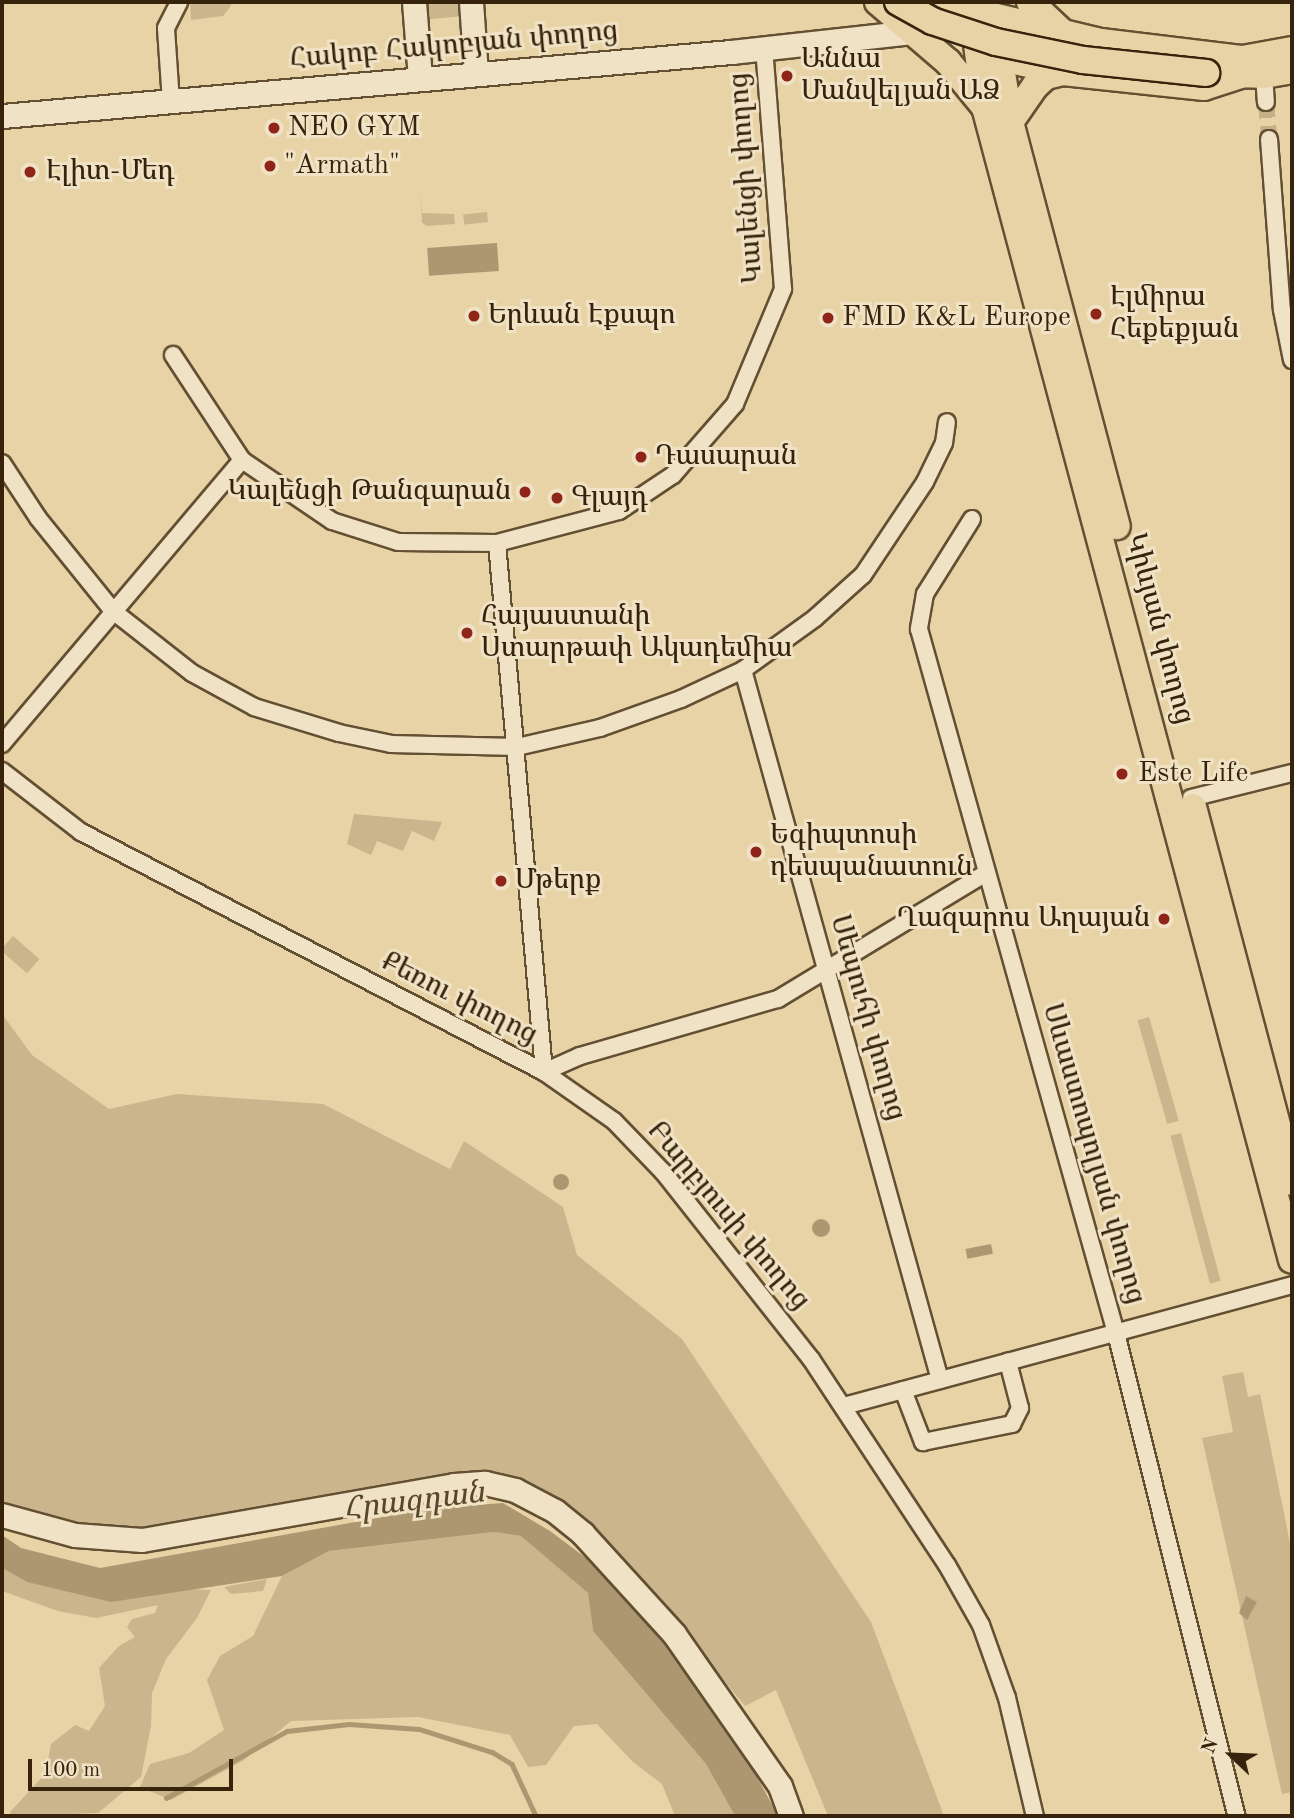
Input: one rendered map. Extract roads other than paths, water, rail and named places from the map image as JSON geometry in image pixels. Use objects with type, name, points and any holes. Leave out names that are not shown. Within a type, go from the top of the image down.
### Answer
[{"type":"main road","points":[[878,2],[948,62],[985,107]]},
{"type":"main road","points":[[898,2],[932,21],[1066,35],[1249,70]]},
{"type":"main road","points":[[911,2],[957,21],[988,27],[1063,72]]},
{"type":"main road","points":[[912,32],[923,21],[925,2]]},
{"type":"main road","points":[[934,2],[988,27],[1083,60],[1207,69],[1292,70]]},
{"type":"main road","points":[[1030,2],[1066,35]]},
{"type":"main road","name":"Կիևյան փողոց","points":[[988,27],[985,107],[1191,798],[1217,931],[1292,1260]]},
{"type":"main road","name":"Կիևյան փողոց","points":[[988,27],[1081,426],[1217,931],[1292,1182]]},
{"type":"main road","points":[[1063,72],[1056,65],[1054,50],[1066,35]]},
{"type":"main road","points":[[1010,122],[1035,86],[1046,76],[1063,72],[1204,87],[1292,50]]},
{"type":"street","points":[[414,2],[420,79]]},
{"type":"street","points":[[471,2],[476,74]]},
{"type":"street","points":[[171,102],[166,28],[178,4]]},
{"type":"street","name":"Հակոբ Հակոբյան փողոց","points":[[2,116],[764,48],[912,32]]},
{"type":"street","name":"Կալենցի փողոց","points":[[173,355],[242,460],[332,521],[398,542],[497,543],[619,511],[673,475],[735,404],[785,276],[764,48]]},
{"type":"street","points":[[1249,70],[1266,102]]},
{"type":"street","points":[[1269,139],[1282,310],[1292,360]]},
{"type":"street","points":[[2,463],[38,518],[113,611],[192,673],[254,707],[391,744],[517,747],[600,728],[681,699],[743,670],[815,618],[863,575],[925,482],[944,443],[947,422]]},
{"type":"street","points":[[2,744],[242,460]]},
{"type":"street","name":"Սևաստոպոլյան փողոց","points":[[972,519],[925,594],[919,629],[1116,1333],[1236,1816]]},
{"type":"street","points":[[497,543],[544,1072]]},
{"type":"street","name":"Սեպուհի փողոց","points":[[743,670],[940,1380]]},
{"type":"street","name":"Քեռու փողոց","points":[[2,771],[81,832],[544,1072],[580,1056],[778,999],[986,873]]},
{"type":"street","points":[[1191,798],[1292,773]]},
{"type":"street","name":"Բարբյուսի փողոց","points":[[544,1072],[614,1121],[664,1173],[844,1406],[981,1625],[1007,1698],[1035,1816]]},
{"type":"street","points":[[844,1406],[1292,1285]]},
{"type":"street","points":[[903,1390],[923,1442],[1012,1424],[1020,1408],[1009,1362]]},
{"type":"street","points":[[2,1515],[75,1535],[142,1540],[454,1485],[485,1483],[516,1490],[555,1511],[583,1534],[674,1634],[780,1786],[791,1816]]},
{"type":"waterway","points":[[166,1798],[287,1731],[349,1724],[419,1729],[492,1752],[512,1764],[536,1816]]},
{"type":"tunnel","points":[[1266,102],[1269,139]]},
{"type":"place","name":"Աննա Մանվելյան ԱՁ","points":[[787,76]]},
{"type":"place","name":"NEO GYM","points":[[274,128]]},
{"type":"place","name":"\"Armath\"","points":[[270,166]]},
{"type":"place","name":"Էլիտ-Մեդ","points":[[30,172]]},
{"type":"place","name":"Էլմիրա Հեքեքյան","points":[[1096,314]]},
{"type":"place","name":"Երևան Էքսպո","points":[[474,316]]},
{"type":"place","name":"FMD K&L Europe","points":[[828,318]]},
{"type":"place","name":"Դասարան","points":[[641,457]]},
{"type":"place","name":"Կալենցի Թանգարան","points":[[525,492]]},
{"type":"place","name":"Գլայդ","points":[[557,498]]},
{"type":"place","name":"Հայաստանի Ստարթափ Ակադեմիա","points":[[467,633]]},
{"type":"place","name":"Este Life","points":[[1122,774]]},
{"type":"place","name":"Եգիպտոսի դեսպանատուն","points":[[756,852]]},
{"type":"place","name":"Մթերք","points":[[501,881]]},
{"type":"place","name":"Ղազարոս Աղայան","points":[[1164,919]]},
{"type":"water label","name":"Հրազդան","points":[[414,1502]]}]
